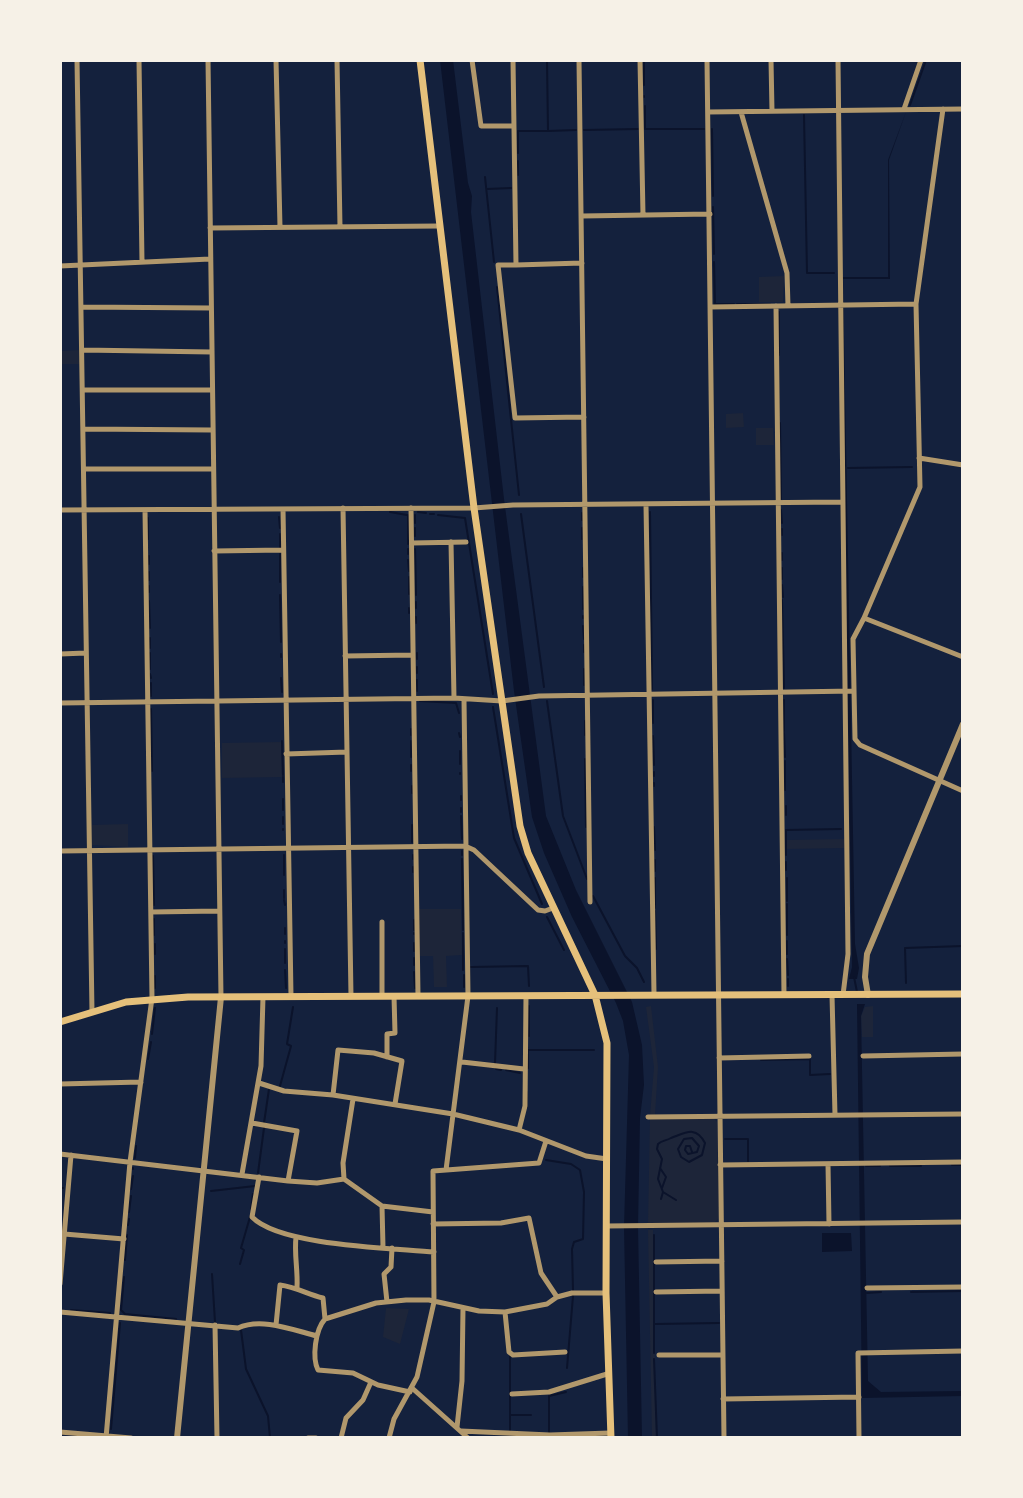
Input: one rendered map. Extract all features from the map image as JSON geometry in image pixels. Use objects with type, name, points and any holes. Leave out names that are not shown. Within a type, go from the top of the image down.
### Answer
[{"type":"main road","points":[[420,60],[474,508],[505,700],[520,826],[528,854],[595,995],[607,1040],[609,1063],[606,1293],[610,1436]]},
{"type":"main road","points":[[60,1022],[92,1011],[152,998],[963,994]]},
{"type":"street","points":[[78,60],[92,1011]]},
{"type":"street","points":[[139,60],[142,262]]},
{"type":"street","points":[[177,1438],[221,997],[208,60]]},
{"type":"street","points":[[276,60],[280,227]]},
{"type":"street","points":[[337,60],[339,227]]},
{"type":"street","points":[[472,60],[481,126],[514,126]]},
{"type":"street","points":[[513,60],[516,265]]},
{"type":"street","points":[[579,60],[590,902]]},
{"type":"street","points":[[640,60],[643,215]]},
{"type":"street","points":[[707,60],[724,1438]]},
{"type":"street","points":[[771,60],[772,111]]},
{"type":"street","points":[[838,60],[842,502],[849,692],[846,995]]},
{"type":"street","points":[[904,109],[921,60]]},
{"type":"street","points":[[708,112],[963,109]]},
{"type":"street","points":[[943,110],[916,304],[920,487],[853,639],[849,692],[855,739],[860,745],[963,791]]},
{"type":"street","points":[[741,112],[787,273],[788,306]]},
{"type":"street","points":[[582,216],[710,214]]},
{"type":"street","points":[[210,228],[439,226]]},
{"type":"street","points":[[60,266],[210,259]]},
{"type":"street","points":[[582,263],[498,265],[515,418],[584,417]]},
{"type":"street","points":[[710,307],[916,304]]},
{"type":"street","points":[[776,306],[784,995]]},
{"type":"street","points":[[81,307],[210,308]]},
{"type":"street","points":[[82,350],[212,352]]},
{"type":"street","points":[[82,390],[212,390]]},
{"type":"street","points":[[83,429],[212,430]]},
{"type":"street","points":[[919,458],[963,465]]},
{"type":"street","points":[[84,469],[213,469]]},
{"type":"street","points":[[60,510],[482,508],[510,505],[842,502]]},
{"type":"street","points":[[646,504],[654,994]]},
{"type":"street","points":[[343,508],[351,996]]},
{"type":"street","points":[[411,508],[418,996]]},
{"type":"street","points":[[283,509],[291,996]]},
{"type":"street","points":[[106,1437],[130,1162],[152,998],[145,510]]},
{"type":"street","points":[[451,542],[454,698]]},
{"type":"street","points":[[412,543],[466,542]]},
{"type":"street","points":[[214,551],[284,550]]},
{"type":"street","points":[[864,618],[963,657]]},
{"type":"street","points":[[60,654],[86,653]]},
{"type":"street","points":[[345,656],[413,655]]},
{"type":"street","points":[[60,703],[454,698],[505,700],[536,697],[849,692]]},
{"type":"street","points":[[446,1170],[462,1062],[468,996],[464,700]]},
{"type":"street","points":[[866,995],[867,954],[963,724]]},
{"type":"street","points":[[286,754],[347,752]]},
{"type":"street","points":[[60,852],[465,846],[474,850],[538,910],[545,911],[553,908]]},
{"type":"street","points":[[151,912],[219,911]]},
{"type":"street","points":[[382,922],[382,996]]},
{"type":"street","points":[[832,995],[835,1115]]},
{"type":"street","points":[[387,1057],[387,1034],[394,1033],[394,996]]},
{"type":"street","points":[[519,1130],[525,1106],[526,996]]},
{"type":"street","points":[[242,1174],[259,1083],[263,997]]},
{"type":"street","points":[[333,1095],[338,1050],[387,1057],[402,1061],[395,1104]]},
{"type":"street","points":[[863,1056],[963,1054]]},
{"type":"street","points":[[719,1058],[809,1056]]},
{"type":"street","points":[[462,1062],[524,1069]]},
{"type":"street","points":[[60,1084],[141,1082]]},
{"type":"street","points":[[259,1083],[284,1091],[333,1095],[453,1114],[519,1130],[586,1156],[607,1159]]},
{"type":"street","points":[[344,1179],[343,1163],[353,1099]]},
{"type":"street","points":[[648,1116],[963,1114]]},
{"type":"street","points":[[252,1123],[297,1131],[288,1181]]},
{"type":"street","points":[[389,1438],[394,1419],[411,1390],[429,1336],[434,1302],[433,1171],[538,1163],[546,1141]]},
{"type":"street","points":[[60,1154],[288,1181],[317,1183],[344,1179],[382,1206],[433,1212]]},
{"type":"street","points":[[60,1284],[71,1155]]},
{"type":"street","points":[[720,1165],[963,1162]]},
{"type":"street","points":[[828,1164],[830,1224]]},
{"type":"street","points":[[259,1177],[252,1217],[261,1226],[296,1237],[434,1252]]},
{"type":"street","points":[[382,1206],[383,1247]]},
{"type":"street","points":[[433,1224],[501,1223],[529,1218],[541,1273],[557,1297]]},
{"type":"street","points":[[606,1226],[963,1222]]},
{"type":"street","points":[[64,1234],[124,1239]]},
{"type":"street","points":[[296,1237],[294,1251],[298,1266],[297,1287]]},
{"type":"street","points":[[387,1302],[384,1274],[391,1267],[392,1248]]},
{"type":"street","points":[[656,1262],[722,1261]]},
{"type":"street","points":[[276,1325],[280,1285],[297,1287],[304,1294],[322,1298],[325,1319],[316,1336],[316,1369],[353,1374],[371,1382],[411,1390],[468,1438]]},
{"type":"street","points":[[867,1288],[963,1287]]},
{"type":"street","points":[[657,1292],[722,1291]]},
{"type":"street","points":[[325,1319],[387,1302],[434,1302],[463,1308],[505,1312],[547,1304],[557,1297],[572,1293],[606,1293]]},
{"type":"street","points":[[459,1429],[463,1308]]},
{"type":"street","points":[[60,1312],[238,1328],[245,1325],[276,1325],[316,1336]]},
{"type":"street","points":[[505,1312],[509,1352],[513,1355],[566,1352]]},
{"type":"street","points":[[215,1325],[217,1438]]},
{"type":"street","points":[[859,1438],[859,1397],[864,1353],[963,1351]]},
{"type":"street","points":[[658,1355],[723,1355]]},
{"type":"street","points":[[512,1394],[549,1392],[607,1374]]},
{"type":"street","points":[[341,1438],[346,1418],[363,1400],[371,1382]]},
{"type":"street","points":[[723,1399],[859,1397]]},
{"type":"street","points":[[459,1429],[610,1436]]},
{"type":"street","points":[[60,1432],[131,1438]]},
{"type":"street","points":[[308,1438],[316,1438]]},
{"type":"shaded area","points":[[440,60],[453,60],[468,183],[472,196],[471,212],[504,499],[546,816],[576,890],[632,1002],[642,1045],[644,1085],[640,1118],[638,1227],[642,1438],[628,1438],[624,1227],[629,1055],[623,1021],[616,1003],[572,917],[544,853],[532,817],[514,691]]},
{"type":"shaded area","points":[[906,112],[889,160],[890,279],[843,279],[855,944],[859,968],[857,979],[849,979],[852,967],[841,277],[888,277],[888,160]]},
{"type":"shaded area","points":[[784,276],[783,302],[759,302],[759,277]]},
{"type":"shaded area","points":[[79,350],[79,364],[60,364],[60,351]]},
{"type":"shaded area","points":[[743,413],[744,427],[726,428],[726,414]]},
{"type":"shaded area","points":[[756,428],[773,428],[774,445],[756,445]]},
{"type":"shaded area","points":[[281,742],[282,777],[222,778],[222,743]]},
{"type":"shaded area","points":[[128,824],[128,847],[92,845],[92,825]]},
{"type":"shaded area","points":[[844,839],[844,848],[787,849],[787,840]]},
{"type":"shaded area","points":[[419,909],[461,909],[462,955],[446,956],[447,987],[434,987],[433,956],[420,956]]},
{"type":"shaded area","points":[[857,1004],[865,1004],[861,1016],[868,1381],[881,1392],[963,1391],[963,1396],[862,1398]]},
{"type":"shaded area","points":[[651,1006],[658,1067],[655,1115],[650,1115],[654,1067],[646,1007]]},
{"type":"shaded area","points":[[873,1006],[873,1037],[862,1037],[861,1016],[865,1007]]},
{"type":"shaded area","points":[[650,1117],[713,1117],[717,1122],[719,1218],[714,1223],[648,1224]]},
{"type":"shaded area","points":[[648,1230],[653,1230],[656,1438],[652,1438]]},
{"type":"shaded area","points":[[822,1233],[851,1233],[852,1251],[822,1252]]},
{"type":"shaded area","points":[[386,1308],[409,1309],[400,1344],[383,1337]]},
{"type":"waterway","points":[[547,60],[548,131],[576,130]]},
{"type":"waterway","points":[[644,60],[644,85]]},
{"type":"waterway","points":[[910,105],[926,60]]},
{"type":"waterway","points":[[645,106],[645,129],[704,129]]},
{"type":"waterway","points":[[804,115],[807,273],[834,273]]},
{"type":"waterway","points":[[584,130],[638,129]]},
{"type":"waterway","points":[[712,129],[713,196]]},
{"type":"waterway","points":[[518,153],[518,131],[548,131]]},
{"type":"waterway","points":[[518,161],[518,175]]},
{"type":"waterway","points":[[485,177],[494,262]]},
{"type":"waterway","points":[[487,189],[511,188]]},
{"type":"waterway","points":[[713,207],[714,254]]},
{"type":"waterway","points":[[714,262],[715,304],[734,304]]},
{"type":"waterway","points":[[497,287],[519,495]]},
{"type":"waterway","points":[[737,304],[770,304]]},
{"type":"waterway","points":[[779,312],[779,355]]},
{"type":"waterway","points":[[780,423],[781,499]]},
{"type":"waterway","points":[[848,468],[912,467]]},
{"type":"waterway","points":[[781,510],[782,523]]},
{"type":"waterway","points":[[390,512],[407,515]]},
{"type":"waterway","points":[[418,512],[426,513]]},
{"type":"waterway","points":[[650,512],[652,689]]},
{"type":"waterway","points":[[582,513],[582,520]]},
{"type":"waterway","points":[[521,514],[544,687]]},
{"type":"waterway","points":[[408,515],[408,544]]},
{"type":"waterway","points":[[415,515],[415,523]]},
{"type":"waterway","points":[[438,515],[465,518],[493,694]]},
{"type":"waterway","points":[[279,517],[280,528]]},
{"type":"waterway","points":[[148,518],[148,539]]},
{"type":"waterway","points":[[415,528],[415,536]]},
{"type":"waterway","points":[[582,528],[582,539]]},
{"type":"waterway","points":[[782,529],[782,535]]},
{"type":"waterway","points":[[280,534],[280,548]]},
{"type":"waterway","points":[[408,549],[408,554]]},
{"type":"waterway","points":[[415,549],[416,595]]},
{"type":"waterway","points":[[782,553],[782,560]]},
{"type":"waterway","points":[[280,554],[280,582]]},
{"type":"waterway","points":[[149,556],[149,564]]},
{"type":"waterway","points":[[408,560],[409,571]]},
{"type":"waterway","points":[[583,568],[583,577]]},
{"type":"waterway","points":[[782,568],[782,579]]},
{"type":"waterway","points":[[149,572],[149,580]]},
{"type":"waterway","points":[[409,577],[409,594]]},
{"type":"waterway","points":[[782,585],[783,597]]},
{"type":"waterway","points":[[149,586],[149,592]]},
{"type":"waterway","points":[[583,587],[583,609]]},
{"type":"waterway","points":[[280,595],[281,642]]},
{"type":"waterway","points":[[782,600],[784,688]]},
{"type":"waterway","points":[[149,601],[150,628]]},
{"type":"waterway","points":[[416,602],[416,608]]},
{"type":"waterway","points":[[409,608],[409,613]]},
{"type":"waterway","points":[[416,617],[416,623]]},
{"type":"waterway","points":[[583,626],[584,639]]},
{"type":"waterway","points":[[150,638],[150,648]]},
{"type":"waterway","points":[[584,645],[584,652]]},
{"type":"waterway","points":[[150,653],[150,669]]},
{"type":"waterway","points":[[417,653],[417,659]]},
{"type":"waterway","points":[[417,667],[417,673]]},
{"type":"waterway","points":[[584,669],[584,685]]},
{"type":"waterway","points":[[150,674],[151,678]]},
{"type":"waterway","points":[[281,678],[282,692]]},
{"type":"waterway","points":[[417,680],[417,691]]},
{"type":"waterway","points":[[151,683],[151,696]]},
{"type":"waterway","points":[[653,700],[653,723]]},
{"type":"waterway","points":[[784,700],[784,731]]},
{"type":"waterway","points":[[420,701],[456,703],[459,713]]},
{"type":"waterway","points":[[547,701],[563,816],[587,879]]},
{"type":"waterway","points":[[493,707],[514,838],[542,904]]},
{"type":"waterway","points":[[151,709],[152,771]]},
{"type":"waterway","points":[[585,721],[585,735]]},
{"type":"waterway","points":[[411,729],[411,735]]},
{"type":"waterway","points":[[459,733],[460,737]]},
{"type":"waterway","points":[[784,733],[785,757]]},
{"type":"waterway","points":[[653,736],[654,765]]},
{"type":"waterway","points":[[282,741],[283,775]]},
{"type":"waterway","points":[[411,741],[411,757]]},
{"type":"waterway","points":[[460,751],[460,764]]},
{"type":"waterway","points":[[585,759],[586,827]]},
{"type":"waterway","points":[[785,761],[785,790]]},
{"type":"waterway","points":[[411,765],[411,771]]},
{"type":"waterway","points":[[283,777],[283,782]]},
{"type":"waterway","points":[[412,786],[412,793]]},
{"type":"waterway","points":[[283,799],[283,810]]},
{"type":"waterway","points":[[786,806],[786,815]]},
{"type":"waterway","points":[[461,816],[462,839]]},
{"type":"waterway","points":[[283,817],[283,824]]},
{"type":"waterway","points":[[412,825],[412,842]]},
{"type":"waterway","points":[[654,827],[655,850]]},
{"type":"waterway","points":[[786,855],[786,830],[841,829]]},
{"type":"waterway","points":[[284,855],[284,875]]},
{"type":"waterway","points":[[153,856],[154,905]]},
{"type":"waterway","points":[[462,859],[463,930]]},
{"type":"waterway","points":[[655,860],[655,871]]},
{"type":"waterway","points":[[786,862],[786,870]]},
{"type":"waterway","points":[[413,867],[413,872]]},
{"type":"waterway","points":[[655,878],[655,908]]},
{"type":"waterway","points":[[787,878],[787,901]]},
{"type":"waterway","points":[[284,890],[284,898]]},
{"type":"waterway","points":[[593,896],[625,956],[637,968],[644,982]]},
{"type":"waterway","points":[[284,900],[285,905]]},
{"type":"waterway","points":[[787,904],[787,935]]},
{"type":"waterway","points":[[655,911],[656,949]]},
{"type":"waterway","points":[[547,917],[564,950]]},
{"type":"waterway","points":[[154,919],[154,935]]},
{"type":"waterway","points":[[414,920],[414,930]]},
{"type":"waterway","points":[[285,928],[285,934]]},
{"type":"waterway","points":[[463,933],[463,970]]},
{"type":"waterway","points":[[787,941],[787,954]]},
{"type":"waterway","points":[[414,943],[414,951]]},
{"type":"waterway","points":[[155,944],[155,954]]},
{"type":"waterway","points":[[906,983],[905,948],[963,946]]},
{"type":"waterway","points":[[285,949],[285,963]]},
{"type":"waterway","points":[[414,958],[414,965]]},
{"type":"waterway","points":[[787,959],[788,975]]},
{"type":"waterway","points":[[471,967],[528,966],[529,986]]},
{"type":"waterway","points":[[285,970],[286,988]]},
{"type":"waterway","points":[[414,972],[415,988]]},
{"type":"waterway","points":[[464,975],[464,987]]},
{"type":"waterway","points":[[155,976],[155,988]]},
{"type":"waterway","points":[[854,977],[857,992]]},
{"type":"waterway","points":[[788,979],[788,986]]},
{"type":"waterway","points":[[529,1006],[529,1036]]},
{"type":"waterway","points":[[280,1086],[291,1046],[287,1044],[293,1007]]},
{"type":"waterway","points":[[152,1034],[155,1008]]},
{"type":"waterway","points":[[495,1063],[497,1008]]},
{"type":"waterway","points":[[148,1059],[151,1042]]},
{"type":"waterway","points":[[528,1068],[528,1050],[594,1050]]},
{"type":"waterway","points":[[761,1060],[810,1059],[810,1075],[830,1074]]},
{"type":"waterway","points":[[496,1069],[501,1070]]},
{"type":"waterway","points":[[506,1070],[520,1073]]},
{"type":"waterway","points":[[264,1123],[269,1089]]},
{"type":"waterway","points":[[527,1092],[527,1107]]},
{"type":"waterway","points":[[258,1173],[264,1128]]},
{"type":"waterway","points":[[676,1200],[663,1192],[658,1179],[662,1159],[657,1149],[658,1144],[681,1134],[694,1132],[702,1137],[705,1143],[702,1155],[689,1162],[681,1157],[678,1149],[684,1139],[692,1138],[699,1146],[697,1152],[688,1154],[685,1150],[686,1146],[690,1146],[692,1152]]},
{"type":"waterway","points":[[725,1139],[748,1139],[748,1161]]},
{"type":"waterway","points":[[135,1158],[136,1146]]},
{"type":"waterway","points":[[546,1160],[571,1164],[580,1170],[584,1192],[583,1239],[574,1242],[572,1249],[573,1290]]},
{"type":"waterway","points":[[952,1165],[963,1165]]},
{"type":"waterway","points":[[866,1166],[880,1166]]},
{"type":"waterway","points":[[890,1166],[921,1166]]},
{"type":"waterway","points":[[660,1168],[666,1177],[662,1188]]},
{"type":"waterway","points":[[131,1189],[133,1176]]},
{"type":"waterway","points":[[211,1191],[255,1186]]},
{"type":"waterway","points":[[661,1199],[663,1192]]},
{"type":"waterway","points":[[251,1209],[253,1194]]},
{"type":"waterway","points":[[129,1212],[131,1196]]},
{"type":"waterway","points":[[240,1264],[244,1250],[241,1248],[250,1217]]},
{"type":"waterway","points":[[128,1225],[129,1219]]},
{"type":"waterway","points":[[125,1260],[127,1235]]},
{"type":"waterway","points":[[654,1235],[654,1353]]},
{"type":"waterway","points":[[212,1274],[215,1322]]},
{"type":"waterway","points":[[124,1277],[121,1310],[125,1314],[176,1319]]},
{"type":"waterway","points":[[911,1292],[963,1291]]},
{"type":"waterway","points":[[867,1293],[881,1292]]},
{"type":"waterway","points":[[567,1368],[573,1296]]},
{"type":"waterway","points":[[71,1310],[110,1313]]},
{"type":"waterway","points":[[111,1429],[120,1323]]},
{"type":"waterway","points":[[655,1324],[719,1323]]},
{"type":"waterway","points":[[241,1330],[246,1369],[268,1416],[270,1438]]},
{"type":"waterway","points":[[510,1356],[510,1415],[531,1415]]},
{"type":"waterway","points":[[654,1359],[657,1438]]},
{"type":"waterway","points":[[549,1433],[549,1396],[566,1392]]},
{"type":"waterway","points":[[510,1415],[510,1430]]}]
